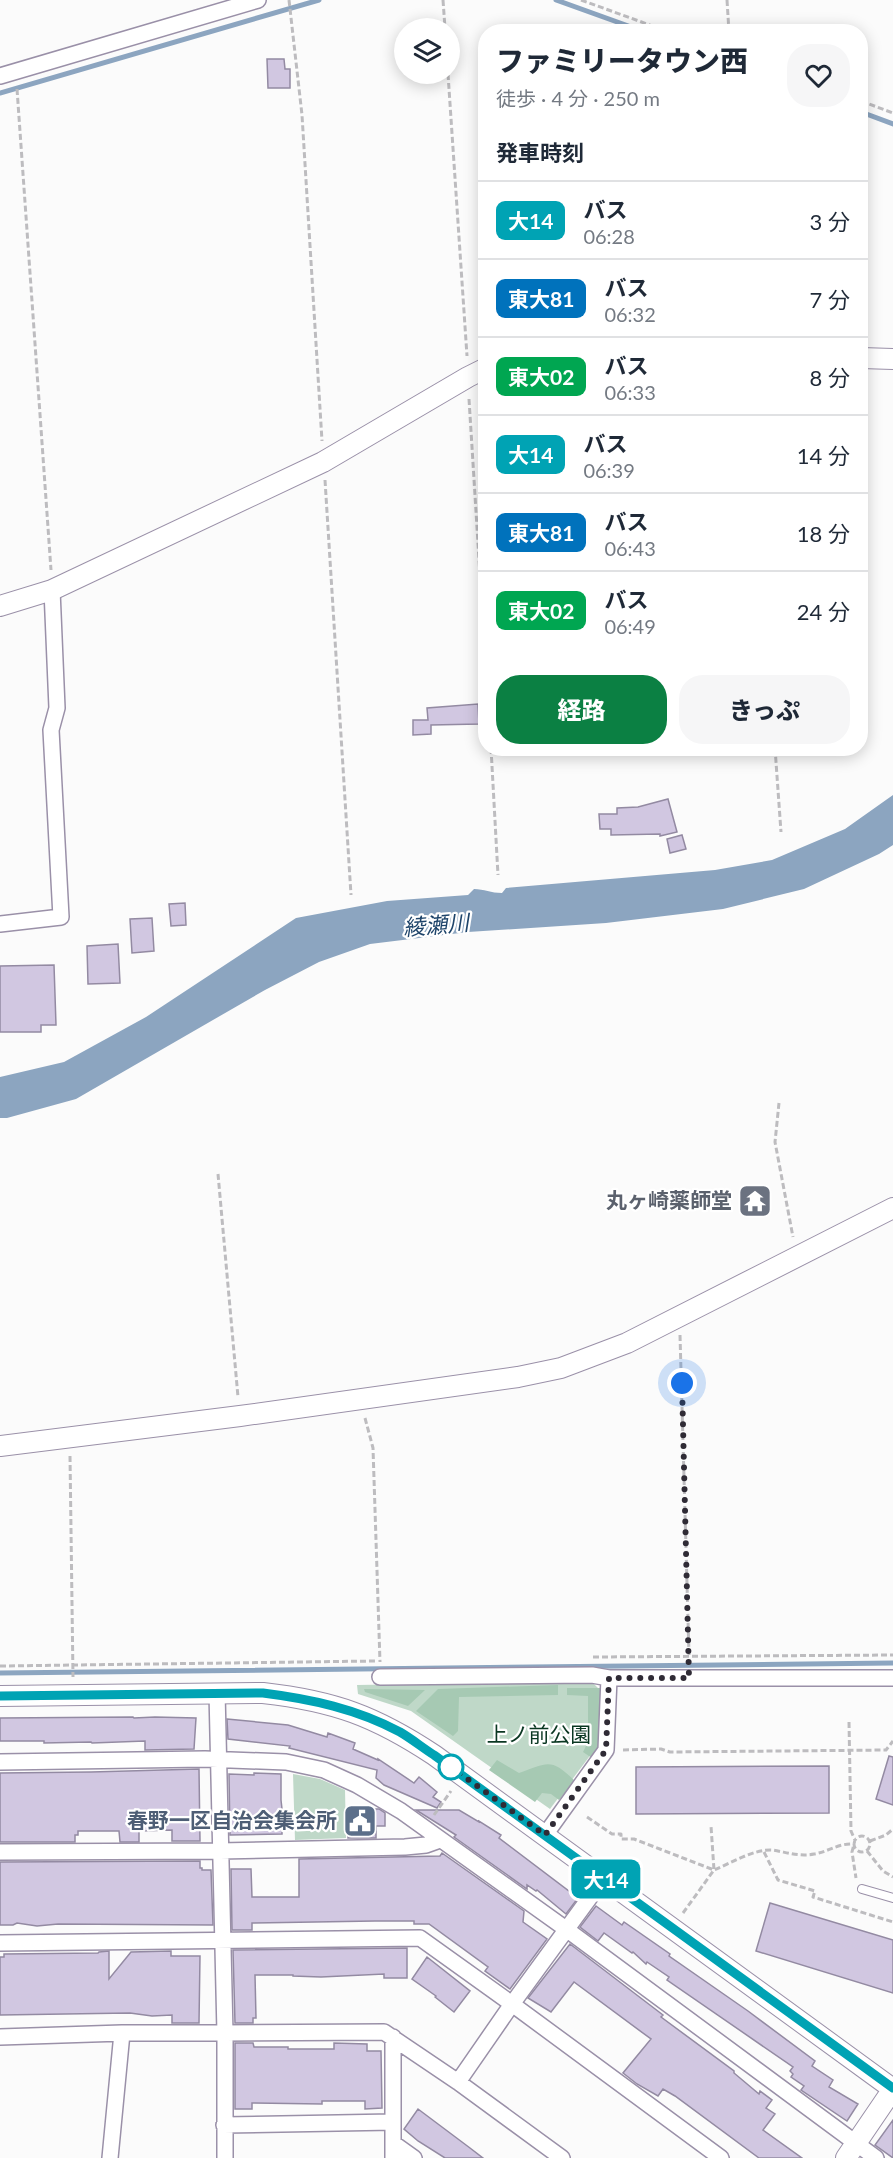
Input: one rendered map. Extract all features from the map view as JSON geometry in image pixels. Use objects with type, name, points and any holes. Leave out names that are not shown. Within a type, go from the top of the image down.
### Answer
[{"type":"street","points":[[0,76],[258,0]]},
{"type":"street","points":[[868,358],[893,359]]},
{"type":"street","points":[[0,606],[52,590],[323,462],[478,372]]},
{"type":"street","points":[[0,924],[61,917],[51,730],[57,708],[52,590]]},
{"type":"street","points":[[0,1446],[240,1416],[518,1377],[561,1368],[627,1343],[893,1208]]},
{"type":"street","points":[[380,1677],[592,1675],[609,1678],[893,1678]]},
{"type":"street","points":[[545,1835],[606,1750],[609,1678]]},
{"type":"street","points":[[217,1692],[225,2033],[225,2158]]},
{"type":"street","points":[[0,1696],[263,1693],[303,1698],[336,1706],[400,1732],[893,2089],[851,2151]]},
{"type":"street","points":[[0,1762],[218,1759],[286,1762],[324,1770],[357,1785],[400,1811],[566,1929],[851,2151],[876,2158]]},
{"type":"street","points":[[0,1852],[405,1847],[426,1845],[440,1840]]},
{"type":"street","points":[[458,2082],[604,1878]]},
{"type":"street","points":[[0,1943],[420,1938],[512,2004],[704,2153],[721,2158]]},
{"type":"street","points":[[0,2037],[122,2033],[384,2032],[458,2082],[562,2158]]},
{"type":"street","points":[[110,2158],[122,2033]]},
{"type":"street","points":[[393,2037],[393,2151],[414,2158]]},
{"type":"street","points":[[224,2125],[393,2122]]},
{"type":"lane","points":[[862,1889],[893,1899]]},
{"type":"path","points":[[289,0],[291,21]]},
{"type":"path","points":[[443,0],[444,18]]},
{"type":"path","points":[[581,0],[647,24]]},
{"type":"path","points":[[727,0],[728,24]]},
{"type":"path","points":[[18,100],[52,590]]},
{"type":"path","points":[[868,104],[893,113]]},
{"type":"path","points":[[491,756],[498,875]]},
{"type":"path","points":[[776,756],[781,832]]},
{"type":"path","points":[[779,1103],[774,1142],[796,1257]]},
{"type":"path","points":[[218,1174],[240,1416]]},
{"type":"path","points":[[675,1319],[681,1337],[689,1678]]},
{"type":"path","points":[[361,1398],[373,1449],[380,1677]]},
{"type":"path","points":[[69,1436],[74,1695]]},
{"type":"path","points":[[849,1722],[851,1831],[856,1851],[867,1851]]},
{"type":"path","points":[[621,1750],[661,1749],[670,1752],[886,1750],[893,1742]]},
{"type":"path","points":[[430,1820],[454,1787]]},
{"type":"path","points":[[587,1817],[612,1834],[621,1834],[621,1839],[634,1839],[714,1870]]},
{"type":"path","points":[[711,1826],[714,1870]]},
{"type":"path","points":[[870,1841],[886,1835],[893,1829]]},
{"type":"path","points":[[862,1889],[857,1884],[852,1852],[858,1836],[864,1836],[870,1841]]},
{"type":"path","points":[[867,1851],[870,1841]]},
{"type":"path","points":[[683,1913],[714,1870],[748,1856],[771,1850],[783,1854],[804,1855],[854,1842]]},
{"type":"path","points":[[867,1851],[883,1871],[893,1877]]},
{"type":"path","points":[[764,1852],[778,1880],[815,1891],[813,1897],[893,1922]]},
{"type":"green space","name":"上ノ前公園","points":[[591,1681],[598,1688],[598,1745],[550,1809],[411,1711],[358,1694],[357,1685]]},
{"type":"green space","points":[[558,1685],[558,1695],[459,1697],[458,1731],[453,1736],[416,1711],[438,1689]]},
{"type":"green space","points":[[567,1688],[601,1688],[602,1745],[592,1758],[583,1752],[588,1742],[588,1696],[567,1695]]},
{"type":"green space","points":[[364,1689],[425,1690],[408,1706],[365,1692]]},
{"type":"green space","points":[[497,1760],[519,1773],[537,1766],[555,1765],[575,1781],[559,1800],[551,1794],[542,1793],[535,1802],[489,1770]]},
{"type":"green space","points":[[293,1774],[320,1779],[345,1790],[346,1838],[295,1840]]},
{"type":"water","name":"綾瀬川","points":[[893,795],[893,845],[879,854],[804,889],[723,909],[606,923],[468,932],[370,944],[319,962],[265,990],[76,1099],[0,1118],[0,1077],[64,1062],[146,1017],[296,918],[387,901],[468,895],[474,889],[502,893],[506,888],[715,870],[772,860],[845,829]]},
{"type":"building","points":[[267,59],[284,59],[285,69],[290,69],[290,88],[268,88]]},
{"type":"building","points":[[478,704],[478,724],[431,725],[431,734],[413,735],[413,720],[428,720],[427,708]]},
{"type":"building","points":[[668,799],[677,832],[660,836],[660,834],[611,835],[611,829],[600,829],[599,814],[617,814],[617,808],[638,807]]},
{"type":"building","points":[[682,835],[686,849],[670,853],[667,839]]},
{"type":"building","points":[[185,903],[186,925],[171,926],[169,904]]},
{"type":"building","points":[[152,918],[154,951],[132,953],[130,919]]},
{"type":"building","points":[[118,944],[120,983],[88,984],[87,946]]},
{"type":"building","points":[[54,965],[56,1025],[41,1025],[41,1032],[0,1032],[0,966]]},
{"type":"building","name":"丸ヶ崎薬師堂","points":[[762,1189],[766,1208],[747,1212],[743,1193]]},
{"type":"building","points":[[0,1718],[196,1718],[194,1749],[145,1750],[145,1741],[44,1743],[44,1741],[0,1741]]},
{"type":"building","points":[[227,1719],[288,1725],[327,1737],[328,1733],[355,1743],[353,1749],[378,1759],[414,1783],[419,1777],[437,1792],[433,1797],[441,1802],[437,1808],[384,1785],[376,1778],[377,1770],[289,1748],[290,1746],[228,1739]]},
{"type":"building","points":[[889,1756],[893,1757],[893,1805],[876,1799]]},
{"type":"building","points":[[829,1766],[829,1813],[636,1814],[636,1767]]},
{"type":"building","points":[[199,1769],[200,1841],[172,1841],[172,1830],[139,1831],[139,1842],[120,1842],[119,1831],[78,1831],[78,1835],[75,1835],[75,1842],[0,1842],[0,1773]]},
{"type":"building","points":[[254,1773],[281,1774],[284,1827],[282,1827],[282,1834],[230,1835],[229,1774],[254,1775]]},
{"type":"building","points":[[349,1809],[379,1809],[385,1813],[385,1826],[376,1826],[376,1838],[348,1838]]},
{"type":"building","points":[[416,1810],[459,1810],[501,1835],[499,1838],[578,1898],[566,1914],[537,1890],[527,1885],[527,1889],[454,1837],[456,1835]]},
{"type":"building","points":[[442,1853],[524,1911],[523,1922],[547,1939],[510,1989],[485,1971],[488,1967],[429,1924],[414,1924],[414,1921],[252,1923],[252,1930],[232,1930],[231,1869],[251,1869],[252,1897],[299,1897],[299,1859],[440,1856]]},
{"type":"building","points":[[200,1861],[202,1870],[211,1870],[213,1925],[58,1924],[37,1926],[17,1923],[0,1925],[0,1862]]},
{"type":"building","points":[[770,1903],[893,1940],[893,1993],[756,1951]]},
{"type":"building","points":[[596,1906],[622,1925],[624,1922],[670,1954],[669,1956],[815,2061],[812,2066],[833,2080],[829,2087],[858,2104],[847,2121],[801,2090],[804,2086],[791,2077],[793,2074],[790,2071],[793,2067],[667,1980],[669,1977],[647,1962],[646,1964],[633,1952],[604,1933],[598,1941],[580,1927]]},
{"type":"building","points":[[570,1944],[663,2015],[661,2017],[734,2071],[759,2094],[760,2091],[772,2100],[766,2108],[775,2114],[763,2130],[802,2158],[759,2158],[675,2096],[663,2089],[658,2096],[637,2084],[623,2073],[651,2039],[574,1982],[551,2012],[528,1998]]},
{"type":"building","points":[[407,1948],[407,1978],[384,1978],[384,1974],[321,1977],[255,1975],[256,2018],[253,2018],[253,2023],[235,2023],[233,1950]]},
{"type":"building","points":[[109,1951],[109,1979],[131,1952],[171,1951],[171,1956],[200,1956],[199,2023],[172,2023],[172,2015],[152,2016],[130,2013],[0,2015],[0,1957],[4,1957],[4,1954]]},
{"type":"building","points":[[427,1957],[470,1991],[454,2012],[412,1979]]},
{"type":"building","points":[[235,2043],[253,2043],[254,2047],[288,2047],[288,2049],[334,2049],[334,2043],[367,2044],[367,2051],[381,2051],[382,2108],[365,2109],[365,2101],[322,2101],[322,2104],[252,2103],[252,2109],[235,2109]]},
{"type":"building","points":[[418,2109],[483,2158],[445,2158],[418,2141],[404,2129]]},
{"type":"building","points":[[893,2120],[893,2158],[875,2145]]},
{"type":"waterway","points":[[0,93],[319,0]]},
{"type":"waterway","points":[[556,0],[623,24]]},
{"type":"waterway","points":[[868,115],[893,124]]},
{"type":"waterway","points":[[0,1673],[893,1663]]},
{"type":"bus line","name":"大14","points":[[0,1696],[263,1693],[303,1698],[370,1718],[400,1732],[434,1755],[893,2088]]},
{"type":"place","name":"丸ヶ崎薬師堂","points":[[755,1201]]},
{"type":"place","name":"春野一区自治会集会所","points":[[360,1821]]},
{"type":"route","points":[[451,1767],[545,1835],[606,1750],[609,1678],[689,1678],[682,1383]]}]
